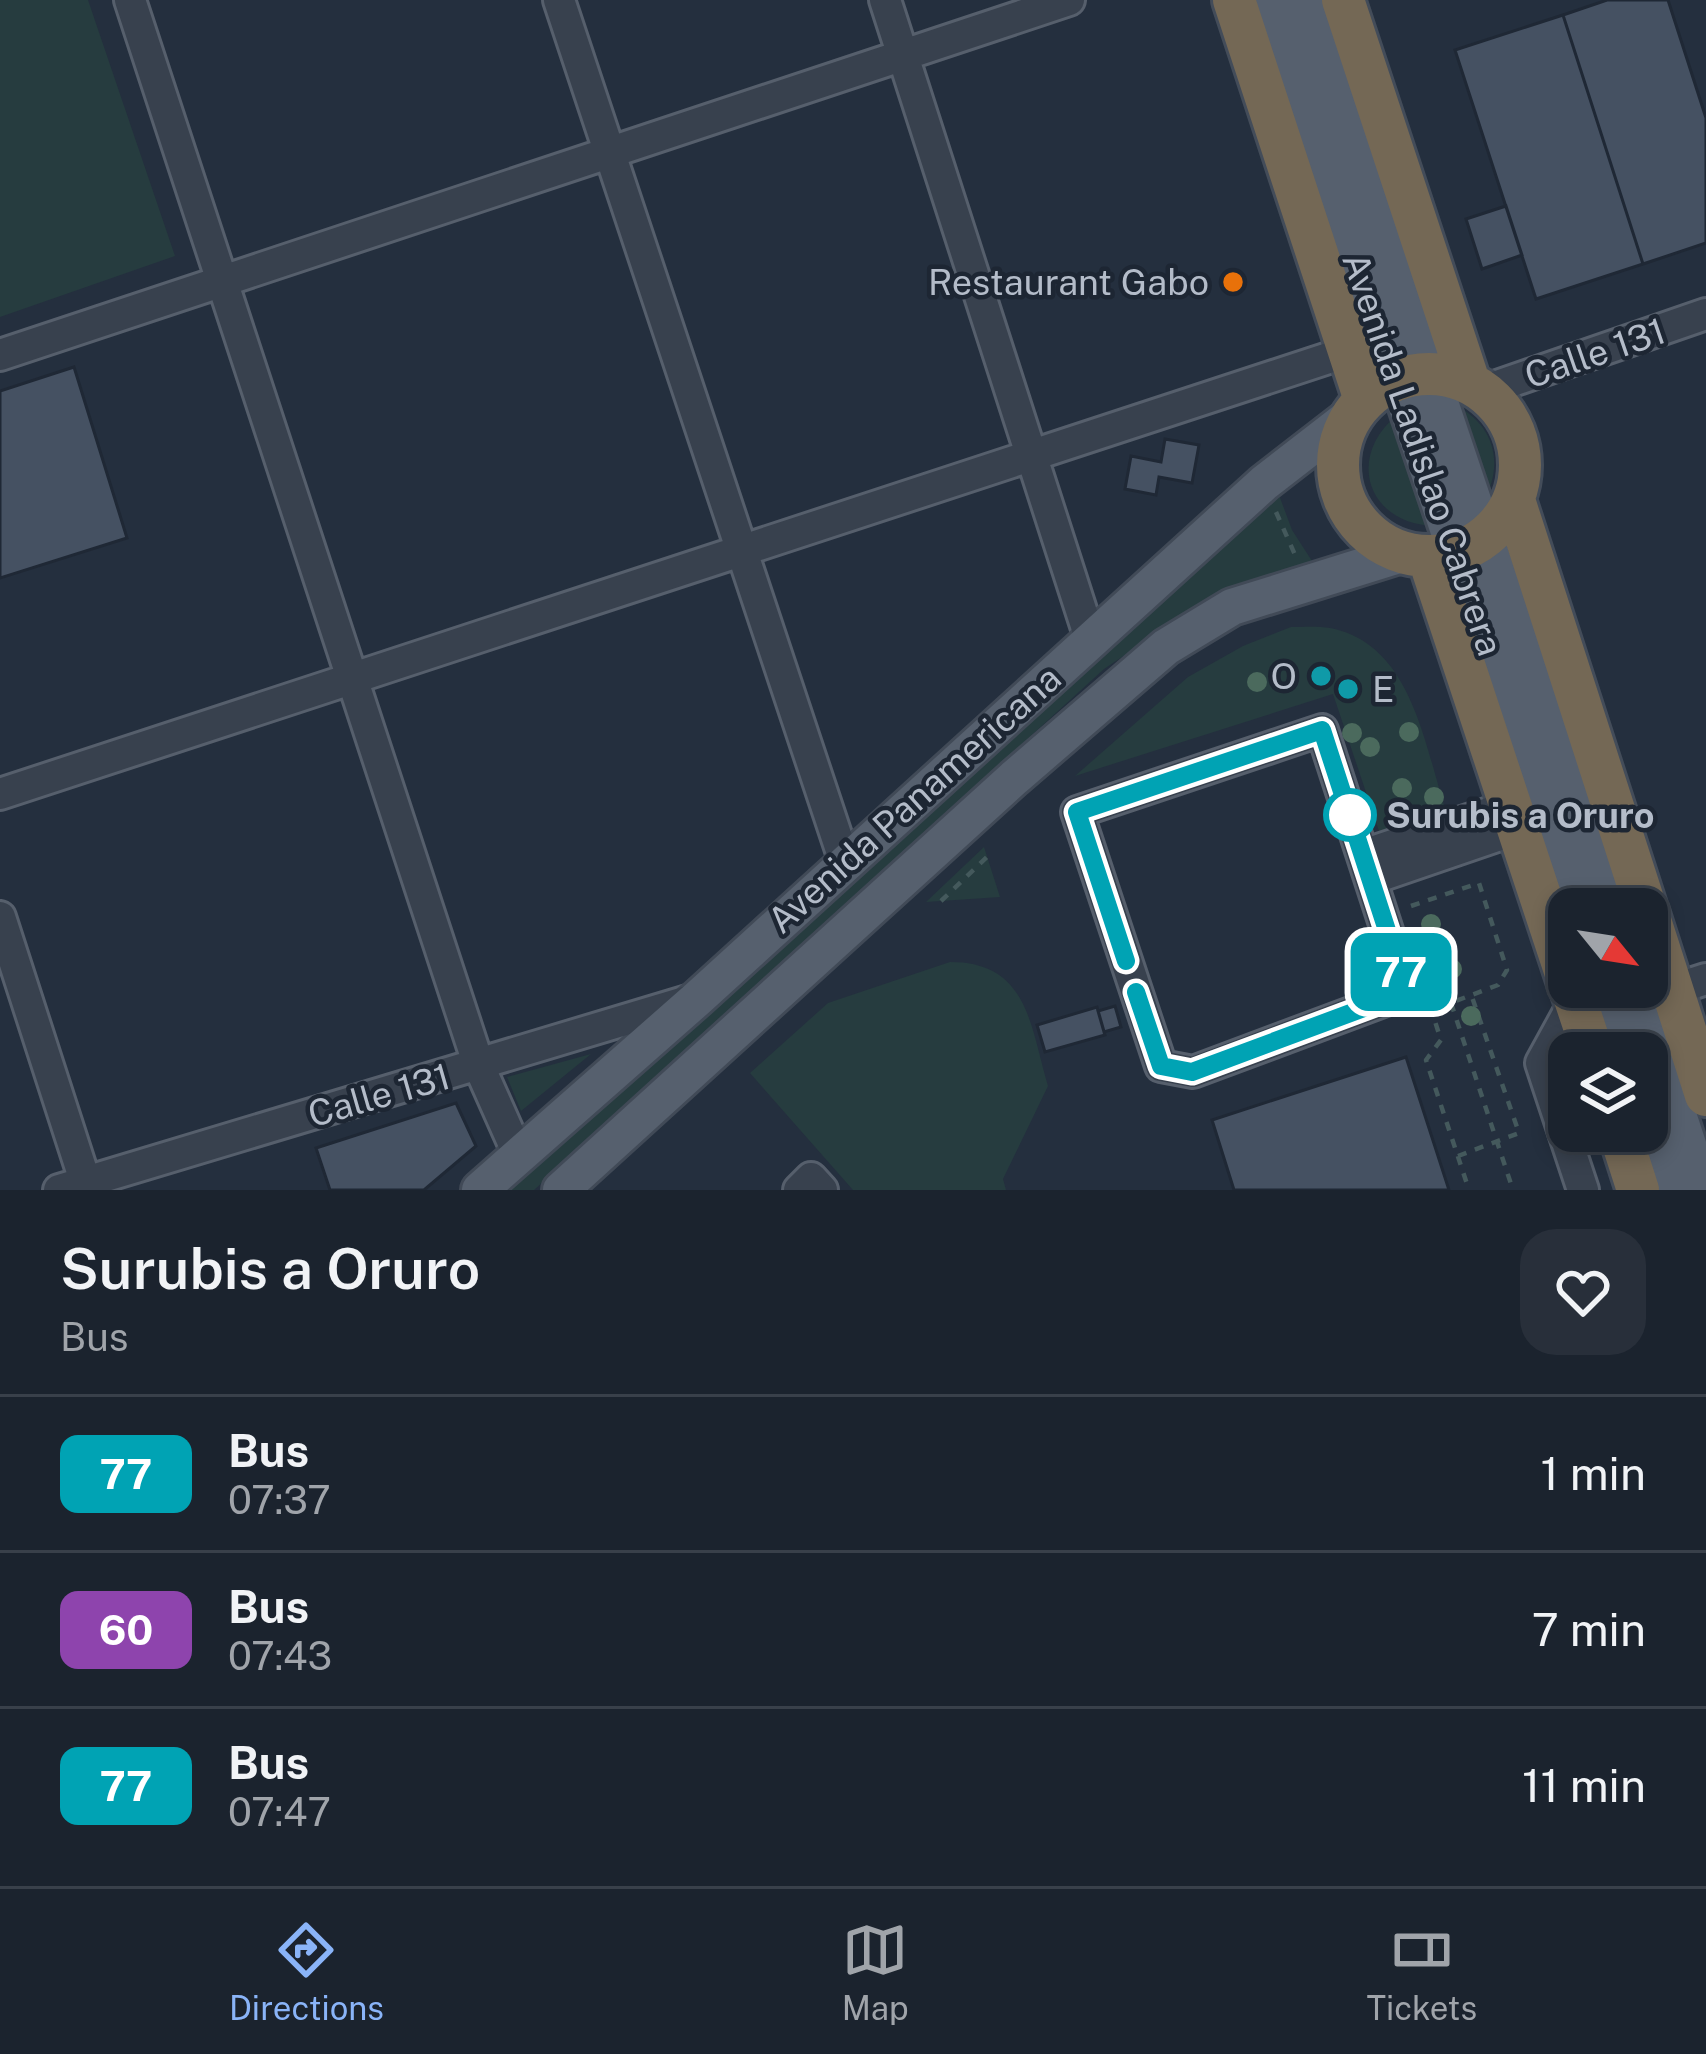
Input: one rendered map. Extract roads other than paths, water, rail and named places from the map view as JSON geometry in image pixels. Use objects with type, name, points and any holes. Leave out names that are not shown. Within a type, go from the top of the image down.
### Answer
[{"type":"highway","name":"Avenida Ladislao Cabrera","points":[[1234,0],[1409,367],[1514,428],[1520,476],[1514,500],[1640,888]]},
{"type":"highway","name":"Avenida Ladislao Cabrera","points":[[1343,0],[1409,367]]},
{"type":"highway","points":[[1409,367],[1339,450],[1340,488],[1358,522],[1387,547],[1444,549],[1514,500]]},
{"type":"highway","name":"Avenida Ladislao Cabrera","points":[[1444,549],[1514,818],[1548,907]]},
{"type":"highway","name":"Avenida Ladislao Cabrera","points":[[1671,985],[1706,1095]]},
{"type":"highway","points":[[1626,1152],[1638,1190]]},
{"type":"main road","name":"Avenida Ladislao Cabrera","points":[[1270,0],[1409,367]]},
{"type":"main road","name":"Avenida Ladislao Cabrera","points":[[1305,0],[1409,367],[1444,549],[1568,888]]},
{"type":"main road","name":"Avenida Panamericana","points":[[480,1190],[1264,483],[1409,367]]},
{"type":"main road","name":"Avenida Ladislao Cabrera","points":[[1444,549],[1600,888]]},
{"type":"main road","name":"Avenida Panamericana","points":[[562,1190],[1166,646],[1232,607],[1306,581],[1444,549]]},
{"type":"main road","points":[[786,916],[820,953]]},
{"type":"main road","name":"Avenida Ladislao Cabrera","points":[[1671,985],[1702,1190]]},
{"type":"main road","points":[[1657,1152],[1669,1190]]},
{"type":"street","points":[[130,0],[479,1066],[518,1156]]},
{"type":"street","points":[[559,0],[845,862]]},
{"type":"street","points":[[885,0],[1090,638]]},
{"type":"street","points":[[0,355],[1069,0]]},
{"type":"street","name":"Calle 131","points":[[0,794],[1031,455],[1409,367],[1706,314]]},
{"type":"street","points":[[1322,730],[1367,867],[1407,992],[1192,1072],[1161,1066],[1077,812],[1322,730]]},
{"type":"street","points":[[1367,867],[1514,818]]},
{"type":"street","points":[[0,916],[78,1187]]},
{"type":"street","name":"Calle 131","points":[[78,1187],[698,998]]},
{"type":"street","points":[[1569,1008],[1541,1063],[1583,1190]]},
{"type":"street","points":[[799,1190],[811,1178],[822,1190]]},
{"type":"place","name":"Restaurant Gabo","points":[[1233,282]]},
{"type":"place","name":"O","points":[[1321,676]]},
{"type":"place","name":"E","points":[[1348,689]]},
{"type":"place","name":"Surubis a Oruro","points":[[1350,815]]}]
